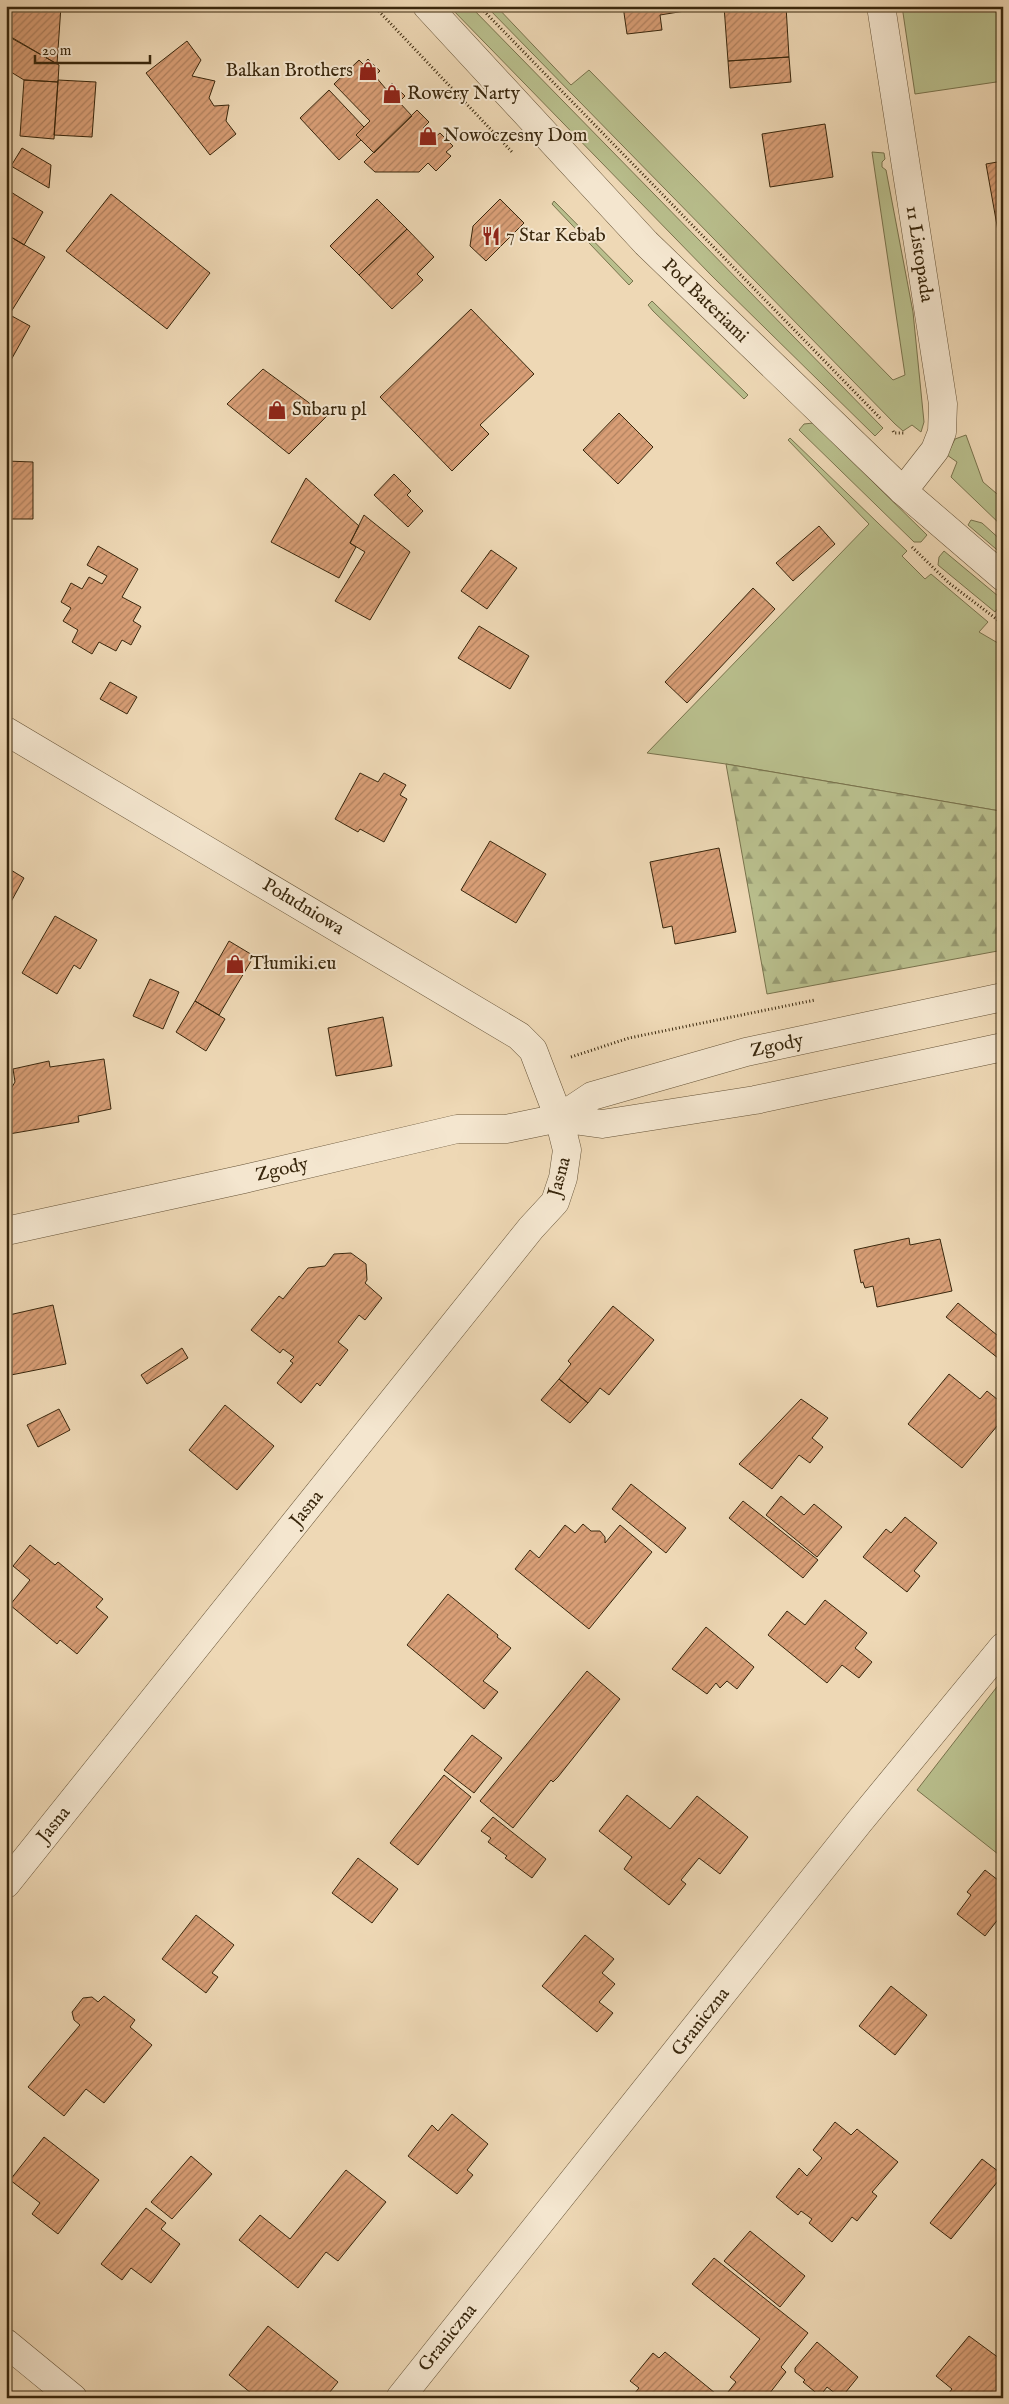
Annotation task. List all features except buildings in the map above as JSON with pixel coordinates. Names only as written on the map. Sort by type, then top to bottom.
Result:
[{"type":"street","name":"Pod Bateriami","points":[[427,6],[646,243],[903,491],[1003,577]]},
{"type":"street","name":"11 Listopada","points":[[881,6],[942,404],[942,432],[933,453],[903,491]]},
{"type":"street","name":"Południowa","points":[[6,731],[519,1036],[533,1050],[559,1118]]},
{"type":"street","name":"Zgody","points":[[559,1118],[592,1096],[746,1052],[1003,997]]},
{"type":"street","name":"Zgody","points":[[6,1231],[244,1179],[457,1129],[506,1129],[559,1118],[602,1124],[755,1100],[1003,1047]]},
{"type":"street","name":"Jasna","points":[[6,1884],[531,1228],[555,1202],[563,1178],[568,1150],[559,1118]]},
{"type":"street","name":"Graniczna","points":[[400,2398],[859,1822],[1003,1647]]},
{"type":"street","points":[[6,2343],[73,2398]]},
{"type":"path","points":[[479,6],[881,419]]},
{"type":"path","points":[[888,426],[894,433],[909,432],[933,453]]},
{"type":"green space","points":[[449,6],[470,6],[883,428],[875,436],[712,276]]},
{"type":"green space","points":[[486,6],[496,6],[571,85],[589,70],[893,380],[905,375],[872,152],[884,153],[885,159],[882,162],[882,167],[886,170],[913,312],[924,422],[921,432],[912,425],[903,431],[895,424]]},
{"type":"green space","points":[[902,6],[1003,6],[1003,81],[915,94]]},
{"type":"green space","points":[[554,201],[633,281],[629,285],[552,204]]},
{"type":"green space","points":[[652,301],[748,395],[744,399],[653,311],[648,305]]},
{"type":"green space","points":[[813,423],[927,535],[921,542],[914,542],[799,430],[804,424]]},
{"type":"green space","points":[[966,435],[983,482],[1003,499],[1003,527],[951,477],[957,462],[947,455],[955,439]]},
{"type":"green space","points":[[790,438],[907,551],[902,556],[925,579],[931,574],[988,622],[979,632],[1003,646],[1003,806],[1000,811],[726,764],[647,753],[869,524],[788,440]]},
{"type":"green space","points":[[971,520],[982,523],[1003,542],[1003,555],[968,525]]},
{"type":"green space","points":[[944,551],[998,596],[998,608],[995,612],[938,565],[939,557]]},
{"type":"green space","points":[[726,764],[1000,811],[1003,826],[1003,950],[767,994]]},
{"type":"green space","points":[[1003,1679],[1003,1858],[917,1790]]},
{"type":"place","name":"Balkan Brothers","points":[[368,71]]},
{"type":"place","name":"Rowery Narty","points":[[392,94]]},
{"type":"place","name":"Nowoczesny Dom","points":[[428,136]]},
{"type":"place","name":"7 Star Kebab","points":[[491,236]]},
{"type":"place","name":"Subaru pl","points":[[277,410]]},
{"type":"place","name":"Tłumiki.eu","points":[[235,964]]}]
